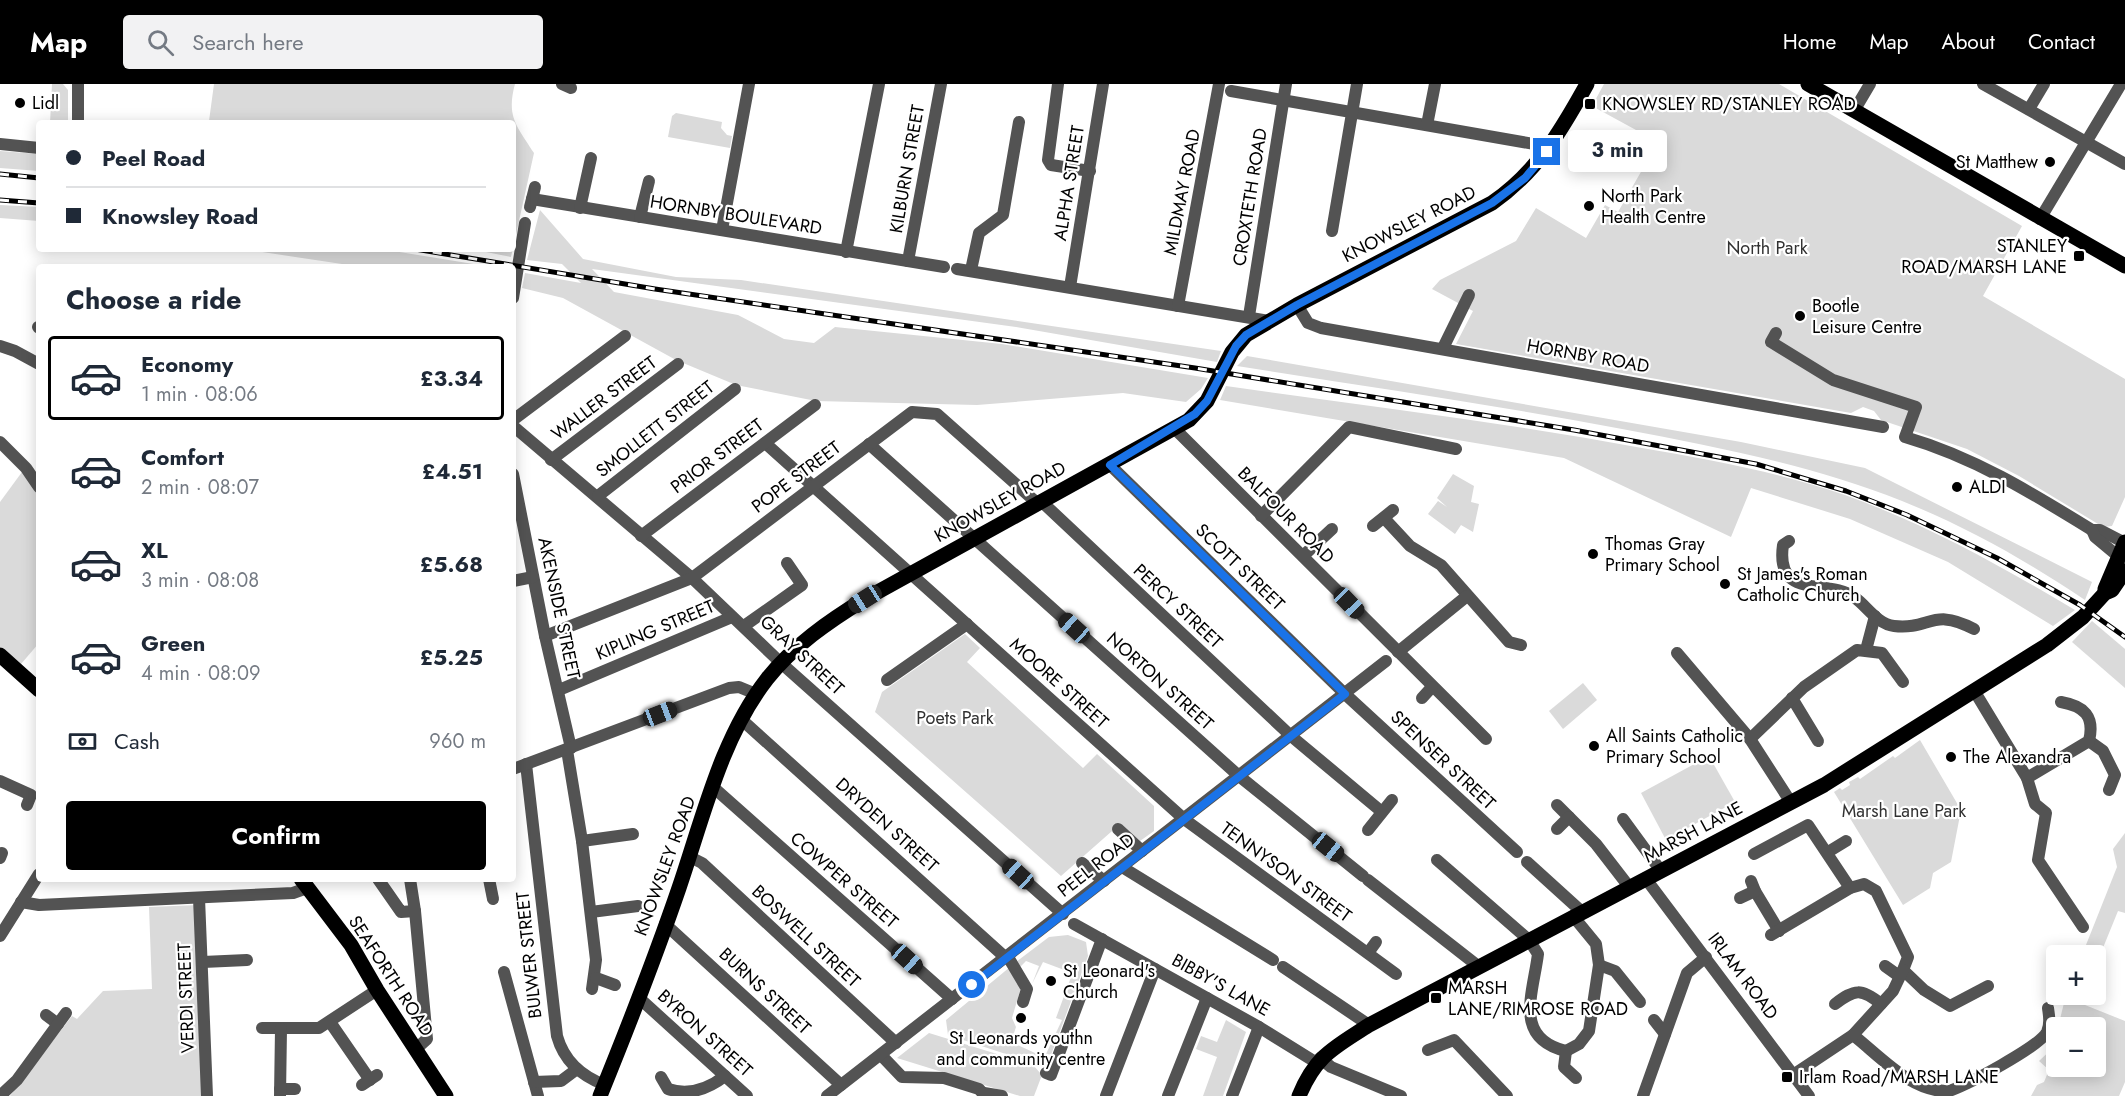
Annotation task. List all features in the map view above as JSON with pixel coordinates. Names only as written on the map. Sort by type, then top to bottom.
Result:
[{"type":"main road","name":"KNOWSLEY ROAD","points":[[602,1090],[690,857],[713,787],[756,694],[781,663],[832,619],[910,573],[1175,429],[1203,407],[1236,346],[1246,335],[1297,305],[1492,203],[1525,178],[1551,147],[1587,84]]},
{"type":"main road","points":[[1808,84],[2125,266]]},
{"type":"main road","name":"MARSH LANE","points":[[1299,1096],[1308,1074],[1319,1060],[1369,1025],[1824,785],[1975,692],[2059,636],[2083,617],[2104,593],[2124,549]]},
{"type":"main road","name":"MARSH LANE","points":[[2104,593],[2112,590],[2125,571]]},
{"type":"main road","points":[[0,655],[36,687]]},
{"type":"main road","name":"SEAFORTH ROAD","points":[[304,883],[351,945],[377,990],[446,1096]]},
{"type":"street","points":[[78,84],[78,120]]},
{"type":"street","points":[[722,230],[749,84]]},
{"type":"street","points":[[846,252],[879,84]]},
{"type":"street","name":"KILBURN STREET","points":[[908,261],[941,84]]},
{"type":"street","points":[[1058,84],[1048,160],[1051,165],[1090,171]]},
{"type":"street","name":"ALPHA STREET","points":[[1070,287],[1103,84]]},
{"type":"street","name":"MILDMAY ROAD","points":[[1178,306],[1219,84]]},
{"type":"street","name":"CROXTETH ROAD","points":[[1249,316],[1286,84]]},
{"type":"street","points":[[1332,231],[1357,84]]},
{"type":"street","points":[[1427,125],[1435,84]]},
{"type":"street","points":[[1854,111],[1870,84]]},
{"type":"street","points":[[1983,84],[2125,164]]},
{"type":"street","points":[[2029,110],[2044,84]]},
{"type":"street","points":[[2040,219],[2121,84]]},
{"type":"street","points":[[1231,91],[1551,147]]},
{"type":"street","points":[[970,270],[979,232],[999,221],[1003,215],[1019,122]]},
{"type":"street","points":[[1002,133],[1016,135]]},
{"type":"street","points":[[0,144],[36,148]]},
{"type":"street","points":[[580,208],[591,158]]},
{"type":"street","points":[[640,218],[649,181]]},
{"type":"street","name":"HORNBY BOULEVARD","points":[[532,198],[580,208],[944,267]]},
{"type":"street","points":[[516,280],[525,224]]},
{"type":"street","points":[[957,269],[1269,321]]},
{"type":"street","points":[[1443,348],[1469,295]]},
{"type":"street","name":"HORNBY ROAD","points":[[1297,305],[1308,323],[1321,328],[1883,427]]},
{"type":"street","points":[[1776,333],[1771,342],[1833,380],[1916,407],[1905,437],[1929,444],[2003,476],[2092,530],[2100,530],[2124,549]]},
{"type":"street","points":[[516,418],[625,336]]},
{"type":"street","points":[[0,346],[36,360]]},
{"type":"street","name":"WALLER STREET","points":[[551,460],[678,364]]},
{"type":"street","name":"SMOLLETT STREET","points":[[598,496],[735,389]]},
{"type":"street","name":"PRIOR STREET","points":[[641,536],[815,405]]},
{"type":"street","name":"POPE STREET","points":[[545,636],[692,578],[912,412],[925,412]]},
{"type":"street","name":"PERCY STREET","points":[[925,412],[937,414],[1039,502],[1291,736],[1382,812]]},
{"type":"street","points":[[1261,516],[1349,428],[1456,449]]},
{"type":"street","name":"GRAY STREET","points":[[516,429],[692,578],[781,663],[1063,914]]},
{"type":"street","name":"BALFOUR ROAD","points":[[1175,429],[1486,739]]},
{"type":"street","points":[[0,442],[36,481]]},
{"type":"street","name":"MOORE STREET","points":[[765,443],[1184,819]]},
{"type":"street","name":"NORTON STREET","points":[[869,444],[1239,776],[1479,966]]},
{"type":"street","name":"SCOTT STREET","points":[[1110,465],[1345,694]]},
{"type":"street","name":"AKENSIDE STREET","points":[[516,489],[545,636],[559,690],[569,749],[597,960],[594,984],[615,985]]},
{"type":"street","points":[[1373,526],[1388,514],[1410,546],[1441,565],[1509,642],[1521,645]]},
{"type":"street","points":[[1303,556],[1332,528]]},
{"type":"street","points":[[1789,541],[1784,545],[1782,556],[1785,569],[1795,581],[1806,586],[1852,595],[1875,616],[1893,626],[1942,618],[1956,619],[1974,629]]},
{"type":"street","points":[[744,626],[802,585],[787,563]]},
{"type":"street","points":[[516,580],[533,577]]},
{"type":"street","points":[[1398,652],[1467,596]]},
{"type":"street","name":"KIPLING STREET","points":[[559,690],[732,616]]},
{"type":"street","points":[[1866,650],[1875,616]]},
{"type":"street","points":[[887,680],[967,624]]},
{"type":"street","points":[[1750,739],[1792,698],[1857,650],[1882,653],[1903,682]]},
{"type":"street","points":[[1677,653],[1750,739],[1790,801]]},
{"type":"street","name":"PEEL ROAD","points":[[826,1096],[1386,662]]},
{"type":"street","points":[[516,768],[729,688],[739,687],[756,694]]},
{"type":"street","points":[[1422,698],[1432,687]]},
{"type":"street","points":[[1975,692],[2027,778],[2035,804],[2046,813],[2038,860],[2082,927]]},
{"type":"street","name":"SPENSER STREET","points":[[1345,694],[1516,852]]},
{"type":"street","points":[[1792,698],[1818,741]]},
{"type":"street","points":[[2027,778],[2089,741],[2092,731],[2087,715],[2078,705],[2061,702]]},
{"type":"street","name":"DRYDEN STREET","points":[[742,720],[1007,957],[1027,989],[1023,1002]]},
{"type":"street","points":[[2089,741],[2103,751],[2115,775],[2109,790]]},
{"type":"street","name":"BULWER STREET","points":[[526,764],[556,1029],[562,1049],[577,1069],[602,1090]]},
{"type":"street","points":[[0,781],[31,795],[27,805]]},
{"type":"street","name":"COWPER STREET","points":[[713,787],[952,999]]},
{"type":"street","points":[[1368,830],[1392,800]]},
{"type":"street","points":[[1557,806],[1596,844],[1630,888]]},
{"type":"street","points":[[1557,829],[1569,818]]},
{"type":"street","name":"TENNYSON STREET","points":[[1184,819],[1396,974]]},
{"type":"street","points":[[1623,819],[1661,871]]},
{"type":"street","points":[[1754,854],[1808,825],[1850,888]]},
{"type":"street","points":[[1118,829],[1143,851]]},
{"type":"street","points":[[582,841],[619,830],[633,834]]},
{"type":"street","points":[[1828,852],[1846,841]]},
{"type":"street","name":"BOSWELL STREET","points":[[690,857],[702,863],[896,1043]]},
{"type":"street","points":[[1437,860],[1529,940],[1538,954],[1529,1020],[1535,1034],[1549,1047],[1566,1051],[1579,1044],[1589,1031],[1599,965],[1596,944],[1577,914],[1527,862]]},
{"type":"street","points":[[1082,863],[1104,881]]},
{"type":"street","points":[[1122,867],[1278,963],[1369,1025]]},
{"type":"street","points":[[0,936],[36,879]]},
{"type":"street","name":"IRLAM ROAD","points":[[1646,879],[1809,1096]]},
{"type":"street","points":[[380,882],[400,912],[416,911]]},
{"type":"street","points":[[411,882],[416,911],[427,1039],[416,1049]]},
{"type":"street","points":[[21,902],[39,905],[293,893],[304,883]]},
{"type":"street","points":[[1740,898],[1753,886],[1775,933],[1850,888],[1864,884],[1876,891],[1908,957],[1893,991],[1853,1035],[1793,1075]]},
{"type":"street","name":"VERDI STREET","points":[[199,898],[207,1096]]},
{"type":"street","points":[[591,912],[631,903]]},
{"type":"street","name":"BURNS STREET","points":[[665,924],[841,1085]]},
{"type":"street","name":"BIBBY'S LANE","points":[[1074,924],[1331,1067],[1401,1096]]},
{"type":"street","points":[[1046,1073],[1051,1075],[1102,939]]},
{"type":"street","points":[[1368,953],[1376,942]]},
{"type":"street","points":[[1643,1096],[1687,973],[1706,957]]},
{"type":"street","points":[[202,962],[247,960]]},
{"type":"street","points":[[1599,965],[1615,971],[1640,1002]]},
{"type":"street","points":[[1885,966],[1901,973],[1950,1006],[1988,986]]},
{"type":"street","points":[[1106,1096],[1155,969]]},
{"type":"street","points":[[501,979],[538,1096]]},
{"type":"street","points":[[1835,1004],[1862,985],[1867,993],[1881,1004]]},
{"type":"street","points":[[262,1028],[316,1029],[377,990]]},
{"type":"street","name":"BYRON STREET","points":[[638,997],[747,1096]]},
{"type":"street","points":[[1168,1096],[1207,998]]},
{"type":"street","points":[[1853,1035],[1913,1082],[1935,1091],[1949,1091],[2031,1047],[2047,1033],[2050,1020],[2048,1008]]},
{"type":"street","points":[[0,1095],[17,1080],[62,1018],[46,1015]]},
{"type":"street","points":[[1654,1020],[1665,1034]]},
{"type":"street","points":[[330,1022],[370,1080]]},
{"type":"street","points":[[1232,1096],[1259,1026]]},
{"type":"street","points":[[281,1029],[280,1093],[295,1089]]},
{"type":"street","points":[[1428,1050],[1454,1040],[1507,1096]]},
{"type":"street","points":[[1566,1051],[1564,1067],[1576,1078]]},
{"type":"street","points":[[881,1055],[902,1077],[944,1078],[979,1089],[985,1095],[1002,1096]]},
{"type":"street","points":[[534,1082],[561,1081],[577,1069]]},
{"type":"street","points":[[661,1077],[665,1093],[681,1094],[698,1092],[725,1076]]},
{"type":"green space","points":[[52,84],[63,84],[68,90],[68,120],[50,120]]},
{"type":"green space","points":[[214,84],[515,84],[512,105],[515,120],[209,120]]},
{"type":"green space","name":"North Park","points":[[1604,84],[1779,84],[2022,226],[1983,296],[2125,379],[2125,497],[2112,526],[2103,527],[2019,476],[1967,449],[1881,420],[1874,411],[1863,407],[1851,413],[1456,344],[1473,311],[1432,289],[1440,280],[1516,241],[1536,208],[1586,238],[1605,205],[1618,212],[1658,142],[1592,106]]},
{"type":"green space","points":[[676,113],[722,122],[721,128],[727,135],[732,136],[730,148],[668,137],[672,116]]},
{"type":"green space","points":[[516,123],[534,153],[516,234]]},
{"type":"green space","points":[[0,151],[36,154],[36,171],[0,168]]},
{"type":"green space","points":[[0,205],[36,207],[36,221],[0,218]]},
{"type":"green space","points":[[540,210],[583,259],[676,277],[741,280],[1221,351],[1217,362],[1016,327],[592,269],[614,292],[738,315],[784,339],[814,343],[835,327],[1002,344],[1208,378],[1201,389],[1186,402],[1123,393],[977,405],[816,401],[736,385],[676,360],[563,298],[522,288],[525,273],[581,283],[562,264],[527,260]]},
{"type":"green space","points":[[262,252],[400,252],[474,264],[342,264]]},
{"type":"green space","points":[[486,252],[512,252],[511,257]]},
{"type":"green space","points":[[1247,356],[1741,442],[1865,468],[2092,582],[2085,600],[2019,558],[1950,522],[1868,488],[1798,467],[1693,443],[1574,420],[1237,366]]},
{"type":"green space","points":[[1226,386],[1486,422],[1719,462],[1770,473],[1845,495],[1905,519],[1991,562],[2075,610],[2053,626],[1948,562],[1850,519],[1751,488],[1731,537],[1564,458],[1220,400]]},
{"type":"green space","points":[[22,472],[36,491],[36,646],[21,664],[0,647],[0,502]]},
{"type":"green space","points":[[1453,474],[1474,486],[1471,502],[1479,504],[1473,532],[1461,525],[1455,534],[1428,514],[1438,501],[1447,507],[1437,498]]},
{"type":"green space","points":[[2092,621],[2125,649],[2125,688],[2072,642]]},
{"type":"green space","name":"Poets Park","points":[[965,634],[980,648],[967,662],[1083,768],[1097,754],[1154,806],[1154,831],[1140,841],[1120,824],[1061,876],[875,712],[882,692]]},
{"type":"green space","points":[[1583,683],[1597,700],[1563,729],[1549,711]]},
{"type":"green space","name":"Marsh Lane Park","points":[[1920,740],[1961,810],[1951,862],[1933,873],[1930,888],[1903,905],[1834,792],[1840,788],[1842,790],[1850,785],[1849,782],[1858,777],[1860,779],[1893,756],[1895,758]]},
{"type":"green space","points":[[1709,756],[1735,802],[1666,840],[1641,793]]},
{"type":"green space","points":[[2125,833],[2125,913],[2118,911],[2104,945],[2086,945],[2117,867],[2113,849]]},
{"type":"green space","points":[[199,905],[205,1096],[10,1096],[72,1016],[77,1019],[103,991],[152,989],[149,907]]},
{"type":"green space","points":[[1068,935],[1086,942],[1088,956],[1051,1055],[1046,1054],[1062,1020],[1056,1018],[1071,977],[1067,975],[1067,971],[1043,962],[1032,984],[1039,966],[1026,961],[1020,967],[1016,962],[1049,937]]},
{"type":"green space","points":[[1010,967],[1022,984],[1012,1018],[1016,1027],[1011,1042],[1048,1059],[1045,1067],[948,1035],[946,1020]]},
{"type":"green space","points":[[2064,1005],[2085,1005],[2125,1021],[2125,1082],[2119,1096],[2031,1096],[2037,1085],[2044,1082],[2046,1077],[2106,1077],[2106,1017],[2060,1017]]},
{"type":"green space","points":[[1226,1020],[1246,1032],[1223,1096],[1203,1096],[1217,1057],[1196,1049],[1201,1036],[1217,1042]]},
{"type":"green space","points":[[929,1033],[1033,1065],[1042,1075],[1034,1096],[1020,1096],[897,1058]]},
{"type":"green space","points":[[2046,1054],[2046,1067],[2039,1061]]},
{"type":"railway","points":[[0,174],[36,178]]},
{"type":"railway","points":[[0,200],[36,203]]},
{"type":"railway","points":[[433,252],[505,264]]},
{"type":"railway","points":[[516,266],[655,289],[1195,368],[1574,430],[1756,464],[1846,491],[1907,515],[1997,558],[2080,605],[2125,637]]},
{"type":"place","name":"Lidl","points":[[20,103]]},
{"type":"place","name":"KNOWSLEY RD/STANLEY ROAD","points":[[1590,104]]},
{"type":"place","name":"St Matthew","points":[[2050,162]]},
{"type":"place","name":"North Park Health Centre","points":[[1589,206]]},
{"type":"place","name":"STANLEY ROAD/MARSH LANE","points":[[2079,256]]},
{"type":"place","name":"Bootle Leisure Centre","points":[[1800,316]]},
{"type":"place","name":"ALDI","points":[[1957,487]]},
{"type":"place","name":"Thomas Gray Primary School","points":[[1593,554]]},
{"type":"place","name":"St James's Roman Catholic Church","points":[[1725,584]]},
{"type":"place","name":"All Saints Catholic Primary School","points":[[1594,746]]},
{"type":"place","name":"The Alexandra","points":[[1951,757]]},
{"type":"place","name":"St Leonard's Church","points":[[1051,981]]},
{"type":"place","name":"MARSH LANE/RIMROSE ROAD","points":[[1436,998]]},
{"type":"place","name":"St Leonards youthn and community centre","points":[[1021,1018]]},
{"type":"place","name":"Irlam Road/MARSH LANE","points":[[1787,1077]]},
{"type":"route","points":[[972,985],[1345,694],[1110,465],[1175,429],[1203,407],[1232,352],[1246,335],[1297,305],[1492,203],[1525,178],[1547,152]]}]
